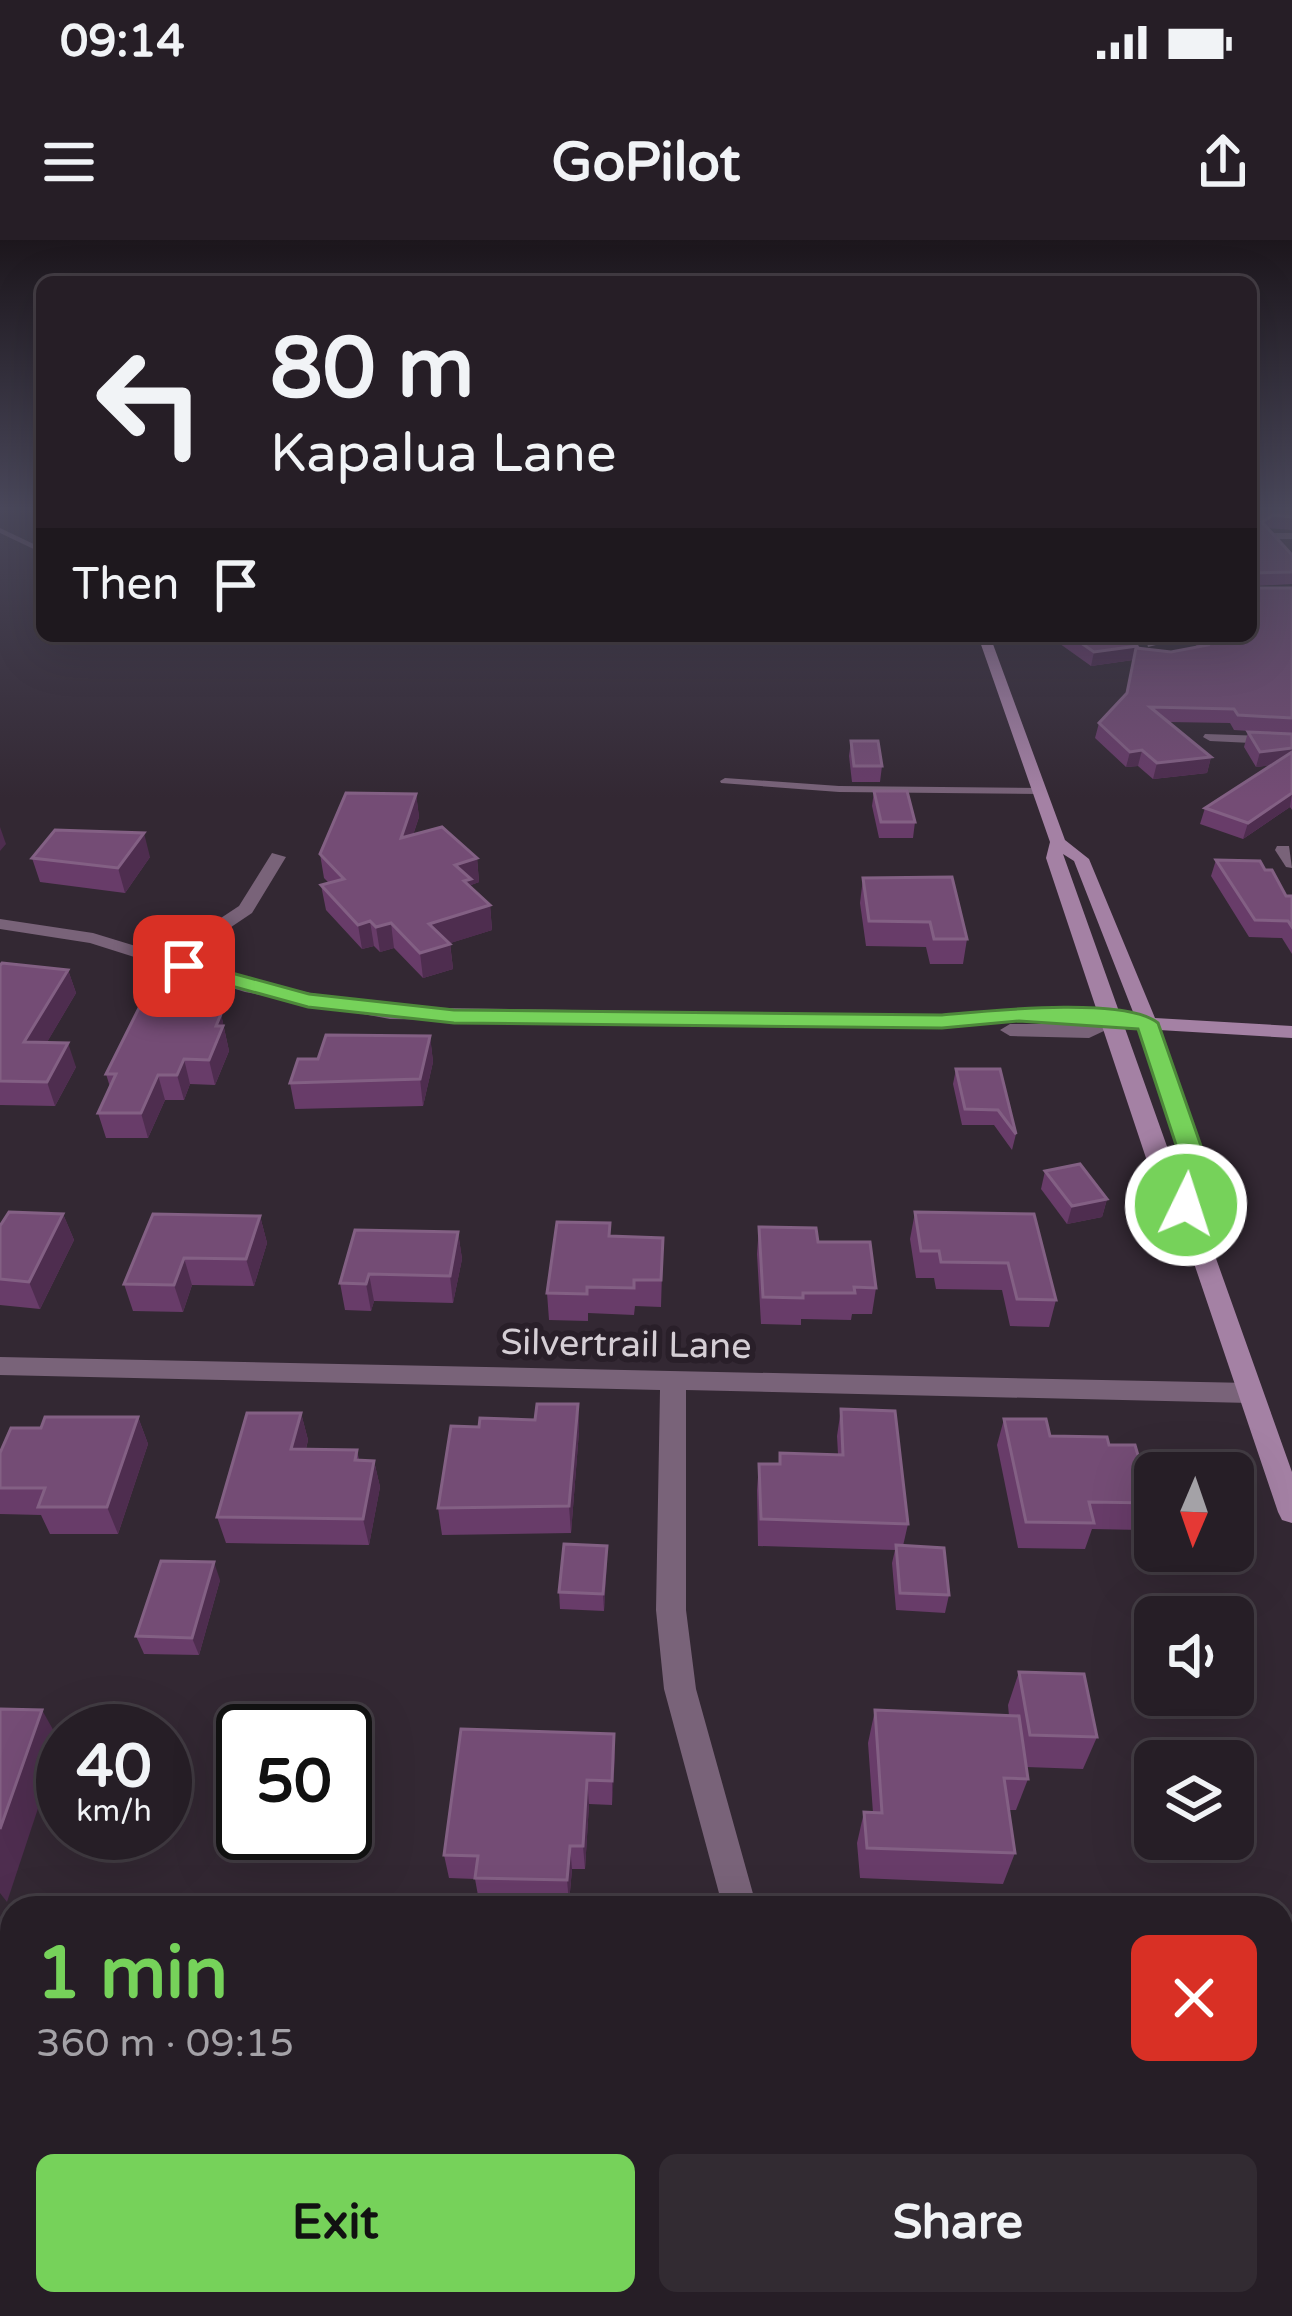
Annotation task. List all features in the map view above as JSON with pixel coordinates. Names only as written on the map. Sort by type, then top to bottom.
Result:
[{"type":"main road","points":[[986,642],[1058,842],[1054,858],[1164,1179],[1186,1205],[1292,1511]]},
{"type":"main road","points":[[1058,842],[1081,859],[1147,1023],[1195,1163],[1186,1205]]},
{"type":"main road","points":[[1113,1022],[1292,1032]]},
{"type":"street","points":[[1210,737],[1292,741]]},
{"type":"street","points":[[1292,850],[1283,850],[1292,863]]},
{"type":"street","points":[[168,961],[246,909],[278,857]]},
{"type":"street","points":[[0,924],[92,938],[292,997],[390,1012],[942,1022],[982,1030],[1089,1032],[1113,1022]]},
{"type":"street","name":"Silvertrail Lane","points":[[0,1366],[1250,1393]]},
{"type":"street","points":[[673,1379],[671,1610],[680,1688],[737,1896]]},
{"type":"lane","points":[[725,781],[839,789],[1040,791]]},
{"type":"building","points":[[1257,605],[1292,605],[1292,718],[1238,715],[1234,709],[1150,707],[1211,757],[1157,763],[1142,750],[1130,752],[1099,723],[1127,693],[1136,648],[1171,652],[1257,642]]},
{"type":"building","points":[[1080,642],[1135,642],[1137,646],[1094,652]]},
{"type":"building","points":[[1248,732],[1292,734],[1292,748],[1260,752]]},
{"type":"building","points":[[851,741],[878,741],[882,766],[854,766]]},
{"type":"building","points":[[1292,752],[1292,793],[1248,823],[1205,808]]},
{"type":"building","points":[[874,791],[907,791],[915,822],[881,822]]},
{"type":"building","points":[[346,793],[416,794],[401,838],[442,827],[477,858],[455,865],[471,879],[464,881],[490,905],[429,924],[450,944],[420,953],[391,923],[358,925],[321,885],[344,879],[320,854]]},
{"type":"building","points":[[55,830],[144,833],[118,868],[32,858]]},
{"type":"building","points":[[1216,860],[1260,861],[1265,870],[1272,870],[1286,896],[1292,896],[1292,927],[1288,921],[1255,920]]},
{"type":"building","points":[[952,877],[967,939],[934,939],[930,922],[869,921],[863,878]]},
{"type":"building","points":[[2,963],[68,970],[24,1042],[68,1043],[47,1082],[0,1081]]},
{"type":"building","points":[[139,1008],[221,1014],[216,1026],[223,1026],[209,1060],[184,1059],[177,1075],[158,1075],[141,1113],[98,1113],[116,1074],[106,1074]]},
{"type":"building","points":[[326,1035],[430,1036],[420,1079],[290,1083],[298,1059],[318,1059]]},
{"type":"building","points":[[956,1069],[1000,1069],[1016,1134],[998,1110],[965,1109]]},
{"type":"building","points":[[1080,1164],[1107,1199],[1072,1206],[1045,1171]]},
{"type":"building","points":[[9,1212],[63,1214],[29,1282],[0,1279],[0,1226]]},
{"type":"building","points":[[915,1212],[1034,1214],[1056,1300],[1017,1299],[1008,1263],[941,1262],[939,1251],[921,1251]]},
{"type":"building","points":[[153,1214],[260,1216],[246,1259],[184,1258],[174,1285],[124,1284]]},
{"type":"building","points":[[557,1222],[610,1223],[609,1236],[663,1238],[661,1280],[634,1280],[634,1288],[587,1287],[587,1294],[547,1293]]},
{"type":"building","points":[[759,1227],[816,1228],[818,1242],[870,1242],[876,1288],[803,1293],[803,1298],[763,1297]]},
{"type":"building","points":[[355,1230],[458,1232],[450,1276],[369,1274],[366,1284],[340,1283]]},
{"type":"building","points":[[537,1404],[578,1404],[569,1506],[438,1508],[451,1426],[479,1427],[480,1418],[535,1420]]},
{"type":"building","points":[[841,1409],[895,1411],[908,1524],[761,1519],[759,1464],[780,1464],[780,1453],[843,1455]]},
{"type":"building","points":[[247,1413],[301,1413],[291,1449],[357,1450],[355,1460],[374,1461],[363,1519],[217,1517]]},
{"type":"building","points":[[45,1417],[138,1417],[107,1507],[38,1507],[45,1488],[0,1488],[0,1453],[11,1428],[41,1428]]},
{"type":"building","points":[[1004,1419],[1046,1419],[1050,1436],[1107,1437],[1109,1445],[1135,1445],[1134,1503],[1089,1502],[1094,1523],[1026,1522]]},
{"type":"building","points":[[564,1544],[607,1546],[603,1594],[559,1592]]},
{"type":"building","points":[[896,1545],[944,1548],[949,1595],[900,1593]]},
{"type":"building","points":[[161,1561],[214,1562],[192,1638],[136,1636]]},
{"type":"building","points":[[1019,1672],[1084,1674],[1097,1737],[1030,1735]]},
{"type":"building","points":[[0,1709],[36,1710],[36,1727],[0,1829]]},
{"type":"building","points":[[875,1710],[1019,1716],[1028,1779],[1004,1778],[1015,1853],[867,1848],[864,1812],[882,1813]]},
{"type":"building","points":[[461,1729],[614,1734],[612,1781],[587,1780],[583,1846],[570,1846],[567,1880],[475,1878],[478,1856],[444,1855]]},
{"type":"route","points":[[184,966],[308,1001],[454,1017],[942,1022],[1019,1014],[1147,1023],[1195,1163],[1186,1205]]}]
